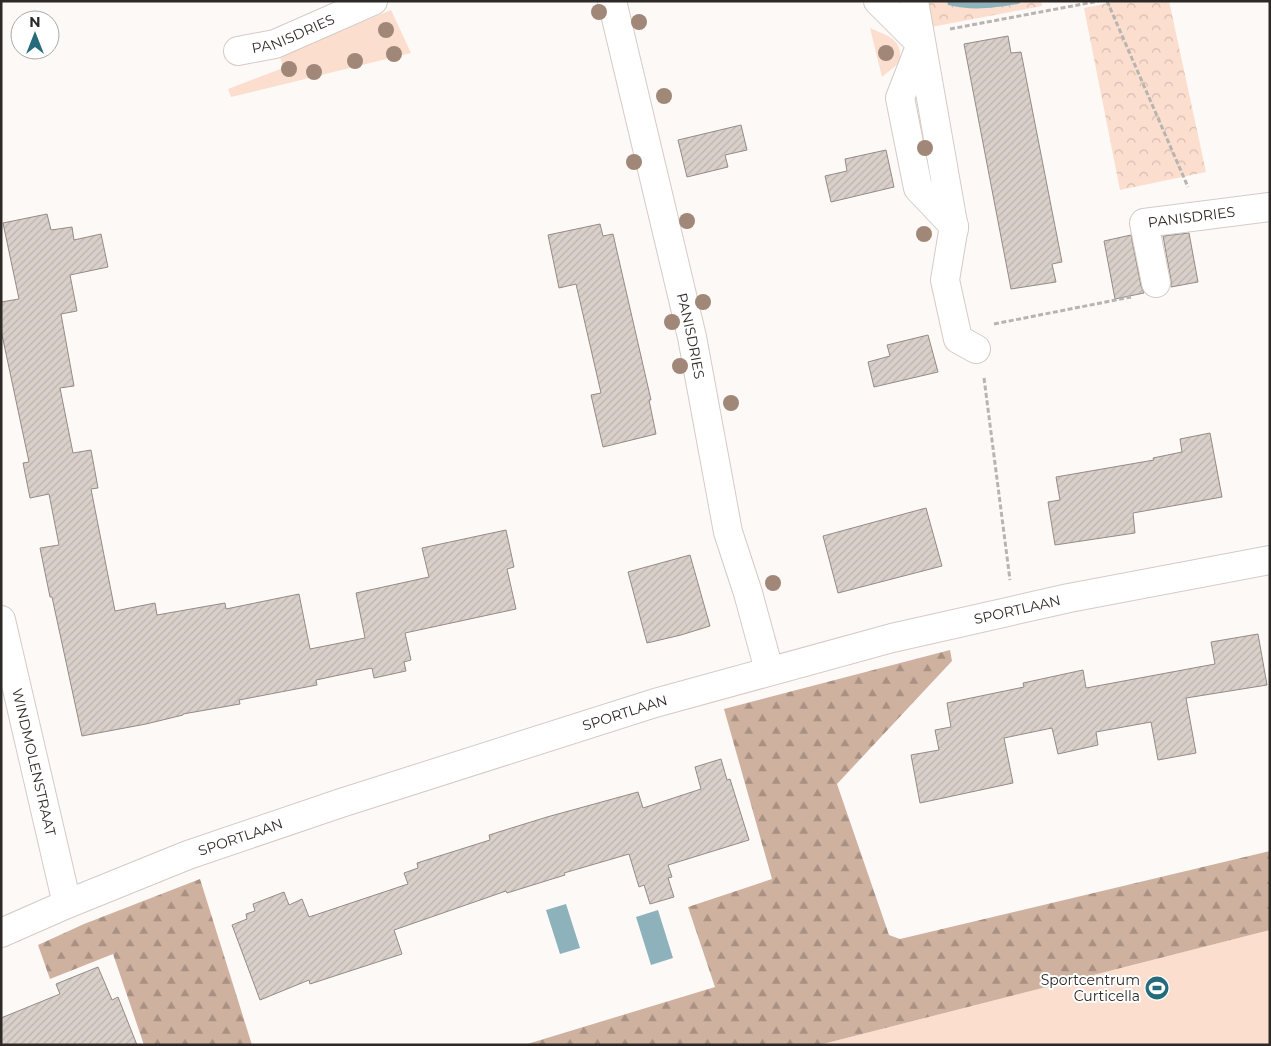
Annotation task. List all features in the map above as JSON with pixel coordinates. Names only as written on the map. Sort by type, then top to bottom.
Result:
[{"type":"street","name":"PANISDRIES","points":[[238,51],[275,44],[373,1]]},
{"type":"street","name":"PANISDRIES","points":[[612,1],[692,337],[728,532],[748,593],[769,670]]},
{"type":"street","points":[[878,1],[921,39]]},
{"type":"street","points":[[914,1],[974,338]]},
{"type":"street","name":"PANISDRIES","points":[[1156,283],[1144,223],[1270,207]]},
{"type":"street","name":"SPORTLAAN","points":[[1,933],[67,904],[188,856],[341,803],[636,709],[769,670],[892,638],[1069,598],[1270,560]]},
{"type":"street","name":"WINDMOLENSTRAAT","points":[[1,620],[67,904]]},
{"type":"path","points":[[921,39],[1099,1]]},
{"type":"path","points":[[1107,1],[1200,216]]},
{"type":"path","points":[[1013,610],[985,379],[974,338],[1158,292],[1156,283]]},
{"type":"green space","points":[[921,1],[1041,1],[1042,6],[926,28]]},
{"type":"green space","points":[[1118,1],[1169,1],[1206,172],[1120,190],[1084,8]]},
{"type":"green space","points":[[391,10],[411,53],[231,97],[228,89],[283,68],[280,57]]},
{"type":"green space","points":[[870,28],[888,36],[899,48],[900,62],[882,77]]},
{"type":"green space","points":[[950,650],[952,661],[837,784],[889,935],[900,939],[1270,851],[1270,930],[819,1045],[524,1045],[715,987],[688,907],[772,879],[724,709]]},
{"type":"green space","points":[[200,879],[252,1045],[144,1045],[113,954],[50,979],[38,945],[84,924]]},
{"type":"green space","name":"Sportcentrum Curticella","points":[[1270,930],[1270,1045],[819,1045]]},
{"type":"water","points":[[947,1],[1023,1],[1018,4],[991,8],[974,8],[948,5]]},
{"type":"water","points":[[566,904],[580,948],[560,954],[546,910]]},
{"type":"water","points":[[658,910],[673,958],[651,965],[636,917]]},
{"type":"building","points":[[1008,36],[1011,53],[1021,52],[1062,262],[1052,264],[1056,282],[1011,289],[964,44]]},
{"type":"building","points":[[741,125],[747,150],[725,155],[728,167],[687,177],[678,140]]},
{"type":"building","points":[[886,150],[894,187],[831,202],[825,176],[847,171],[845,159]]},
{"type":"building","points":[[47,214],[51,230],[72,227],[74,240],[101,234],[108,267],[70,275],[77,311],[61,314],[74,386],[60,388],[73,453],[91,450],[98,488],[91,489],[115,611],[155,603],[157,615],[225,603],[226,609],[299,594],[310,649],[365,638],[356,593],[429,577],[422,548],[506,530],[514,567],[507,569],[516,609],[405,633],[411,660],[404,662],[406,671],[374,678],[372,668],[316,680],[317,685],[239,700],[240,704],[183,714],[146,724],[82,736],[40,548],[59,545],[49,494],[30,498],[23,463],[29,462],[1,330],[1,302],[19,299],[3,223]]},
{"type":"building","points":[[600,224],[603,236],[613,234],[651,400],[649,400],[656,434],[603,447],[591,395],[601,393],[576,284],[559,288],[548,235]]},
{"type":"building","points":[[1189,233],[1198,282],[1171,287],[1163,236]]},
{"type":"building","points":[[1131,235],[1144,293],[1115,299],[1104,241]]},
{"type":"building","points":[[928,335],[938,372],[874,387],[868,362],[890,356],[887,345]]},
{"type":"building","points":[[1210,433],[1222,497],[1133,513],[1135,533],[1055,545],[1048,502],[1060,500],[1056,477],[1154,460],[1153,458],[1182,452],[1180,439]]},
{"type":"building","points":[[926,508],[942,566],[838,593],[823,536]]},
{"type":"building","points":[[690,555],[710,626],[647,643],[628,572]]},
{"type":"building","points":[[1258,634],[1267,685],[1186,698],[1196,753],[1158,760],[1151,722],[1096,732],[1098,745],[1058,754],[1052,728],[1004,738],[1013,783],[920,803],[911,755],[939,750],[935,730],[951,727],[947,703],[1024,687],[1023,683],[1083,670],[1086,688],[1215,664],[1211,642]]},
{"type":"building","points":[[721,759],[727,780],[730,779],[749,840],[668,865],[672,877],[668,878],[674,897],[650,904],[644,885],[639,887],[629,854],[564,873],[565,875],[507,893],[506,891],[394,930],[402,954],[310,984],[309,980],[260,1000],[232,925],[247,919],[246,914],[255,911],[253,904],[284,892],[289,905],[302,899],[309,917],[408,884],[404,873],[418,868],[417,863],[490,840],[489,835],[638,792],[643,808],[701,789],[695,767]]},
{"type":"building","points":[[98,967],[112,1000],[118,997],[137,1045],[1,1045],[1,1018],[60,994],[56,984]]},
{"type":"place","name":"Sportcentrum Curticella","points":[[1157,988]]}]
